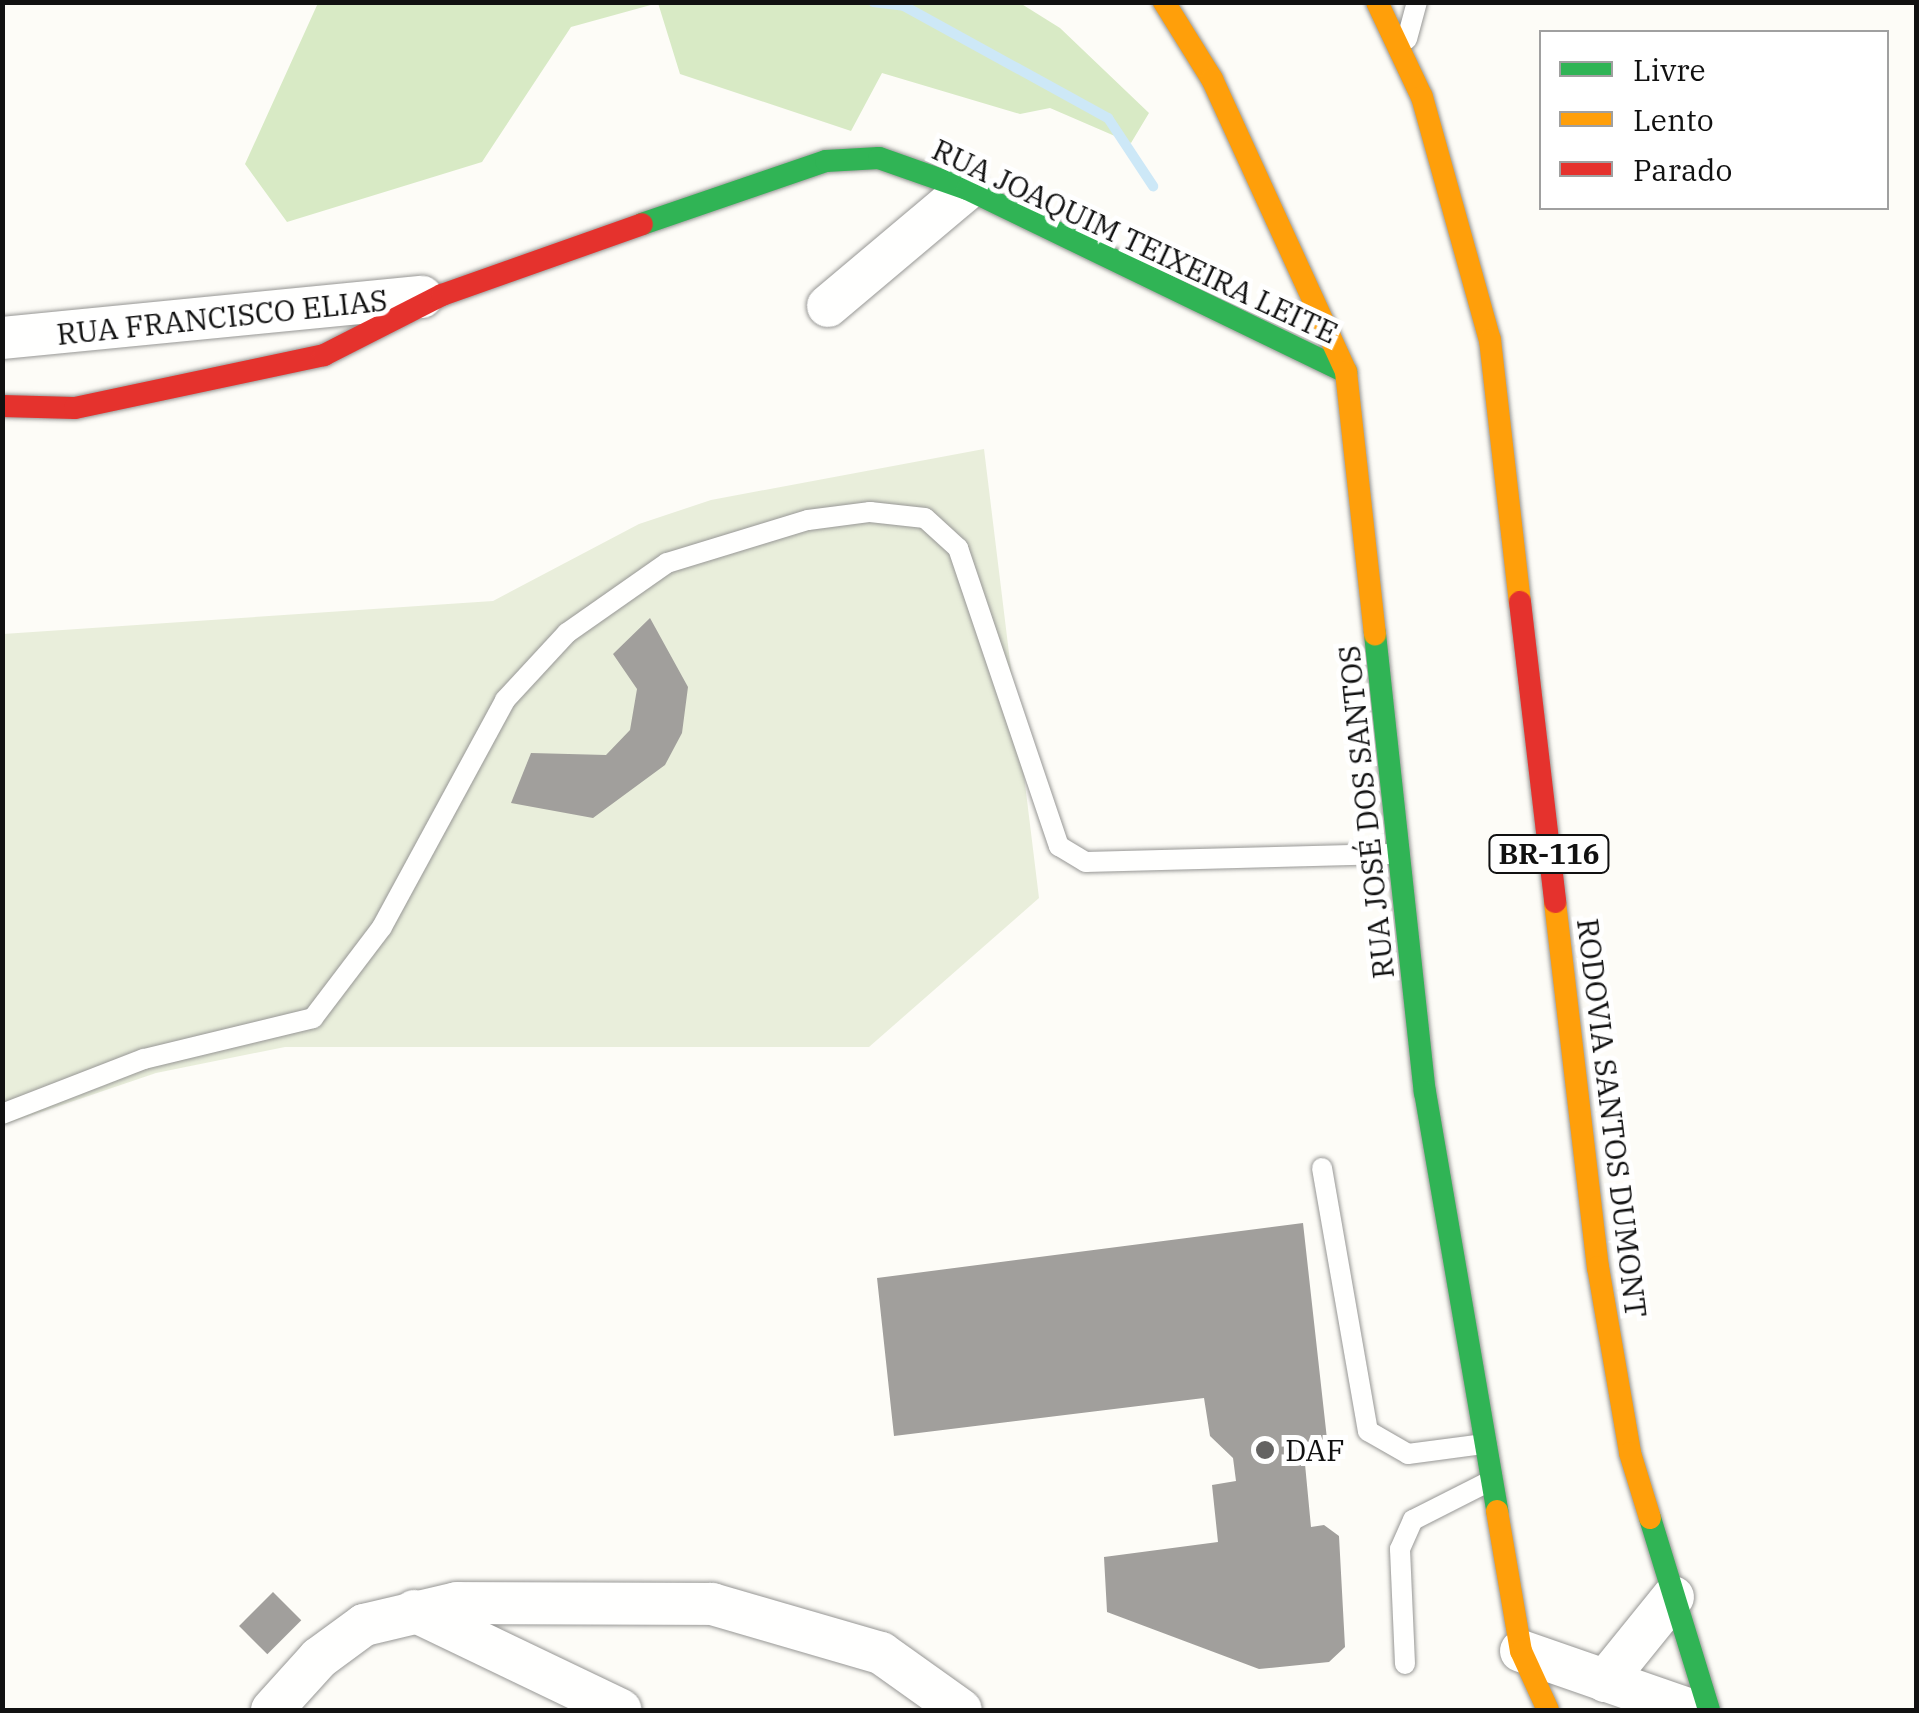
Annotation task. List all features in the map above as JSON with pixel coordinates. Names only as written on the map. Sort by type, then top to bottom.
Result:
[{"type":"main road","name":"RUA JOSÉ DOS SANTOS","points":[[1164,2],[1212,79],[1346,372],[1425,1092],[1521,1651],[1548,1710]]},
{"type":"main road","name":"RODOVIA SANTOS DUMONT","points":[[1377,2],[1422,97],[1490,340],[1598,1267],[1630,1453],[1709,1710]]},
{"type":"main road","name":"RUA JOAQUIM TEIXEIRA LEITE","points":[[2,406],[75,408],[204,386],[324,355],[442,296],[826,162],[879,158],[967,189],[1346,372]]},
{"type":"street","points":[[828,306],[967,189]]},
{"type":"street","name":"RUA FRANCISCO ELIAS","points":[[2,338],[442,296]]},
{"type":"street","points":[[1605,1681],[1673,1597]]},
{"type":"street","points":[[272,1710],[319,1658],[364,1625],[414,1610],[457,1603],[712,1604],[881,1653],[960,1710]]},
{"type":"street","points":[[414,1610],[620,1710]]},
{"type":"street","points":[[1521,1651],[1690,1710]]},
{"type":"lane","points":[[1402,56],[1417,2]]},
{"type":"lane","points":[[2,1114],[144,1059],[313,1018],[382,927],[505,700],[567,633],[667,563],[808,520],[870,512],[924,518],[958,548],[1059,846],[1086,862],[1400,854]]},
{"type":"lane","points":[[1322,1168],[1368,1431],[1408,1454],[1486,1444]]},
{"type":"lane","points":[[1405,1664],[1400,1549],[1413,1520],[1492,1480]]},
{"type":"green space","points":[[318,3],[658,3],[571,27],[482,162],[287,222],[245,164]]},
{"type":"green space","points":[[658,3],[1020,3],[1060,28],[1149,113],[1131,143],[1050,108],[1020,114],[882,73],[851,131],[680,74]]},
{"type":"green space","points":[[984,449],[1039,898],[869,1047],[285,1047],[156,1073],[3,1125],[3,634],[493,601],[639,524],[711,500]]},
{"type":"building","points":[[650,618],[688,687],[682,733],[665,765],[593,818],[511,803],[531,753],[606,755],[630,730],[637,689],[613,654]]},
{"type":"building","name":"DAF","points":[[1303,1223],[1327,1439],[1303,1443],[1311,1527],[1324,1525],[1339,1536],[1345,1647],[1329,1662],[1259,1669],[1107,1612],[1104,1557],[1218,1542],[1212,1485],[1236,1481],[1233,1458],[1210,1436],[1204,1398],[894,1436],[877,1278]]},
{"type":"building","points":[[273,1592],[301,1620],[267,1654],[239,1626]]},
{"type":"waterway","points":[[873,2],[904,6],[1108,118],[1153,186]]},
{"type":"traffic: fast","points":[[642,224],[826,161],[879,158],[967,189],[1346,372]]},
{"type":"traffic: fast","points":[[1375,634],[1425,1092],[1497,1511]]},
{"type":"traffic: fast","points":[[1650,1518],[1709,1710]]},
{"type":"traffic: slow","points":[[1164,2],[1212,79],[1346,372],[1375,634]]},
{"type":"traffic: slow","points":[[1377,2],[1422,97],[1490,340],[1520,602]]},
{"type":"traffic: slow","points":[[1555,902],[1598,1267],[1630,1453],[1650,1518]]},
{"type":"traffic: slow","points":[[1497,1511],[1521,1651],[1548,1710]]},
{"type":"traffic: jam","points":[[2,406],[75,408],[324,355],[442,295],[642,224]]},
{"type":"traffic: jam","points":[[1520,602],[1555,902]]},
{"type":"place","name":"DAF","points":[[1265,1450]]}]
